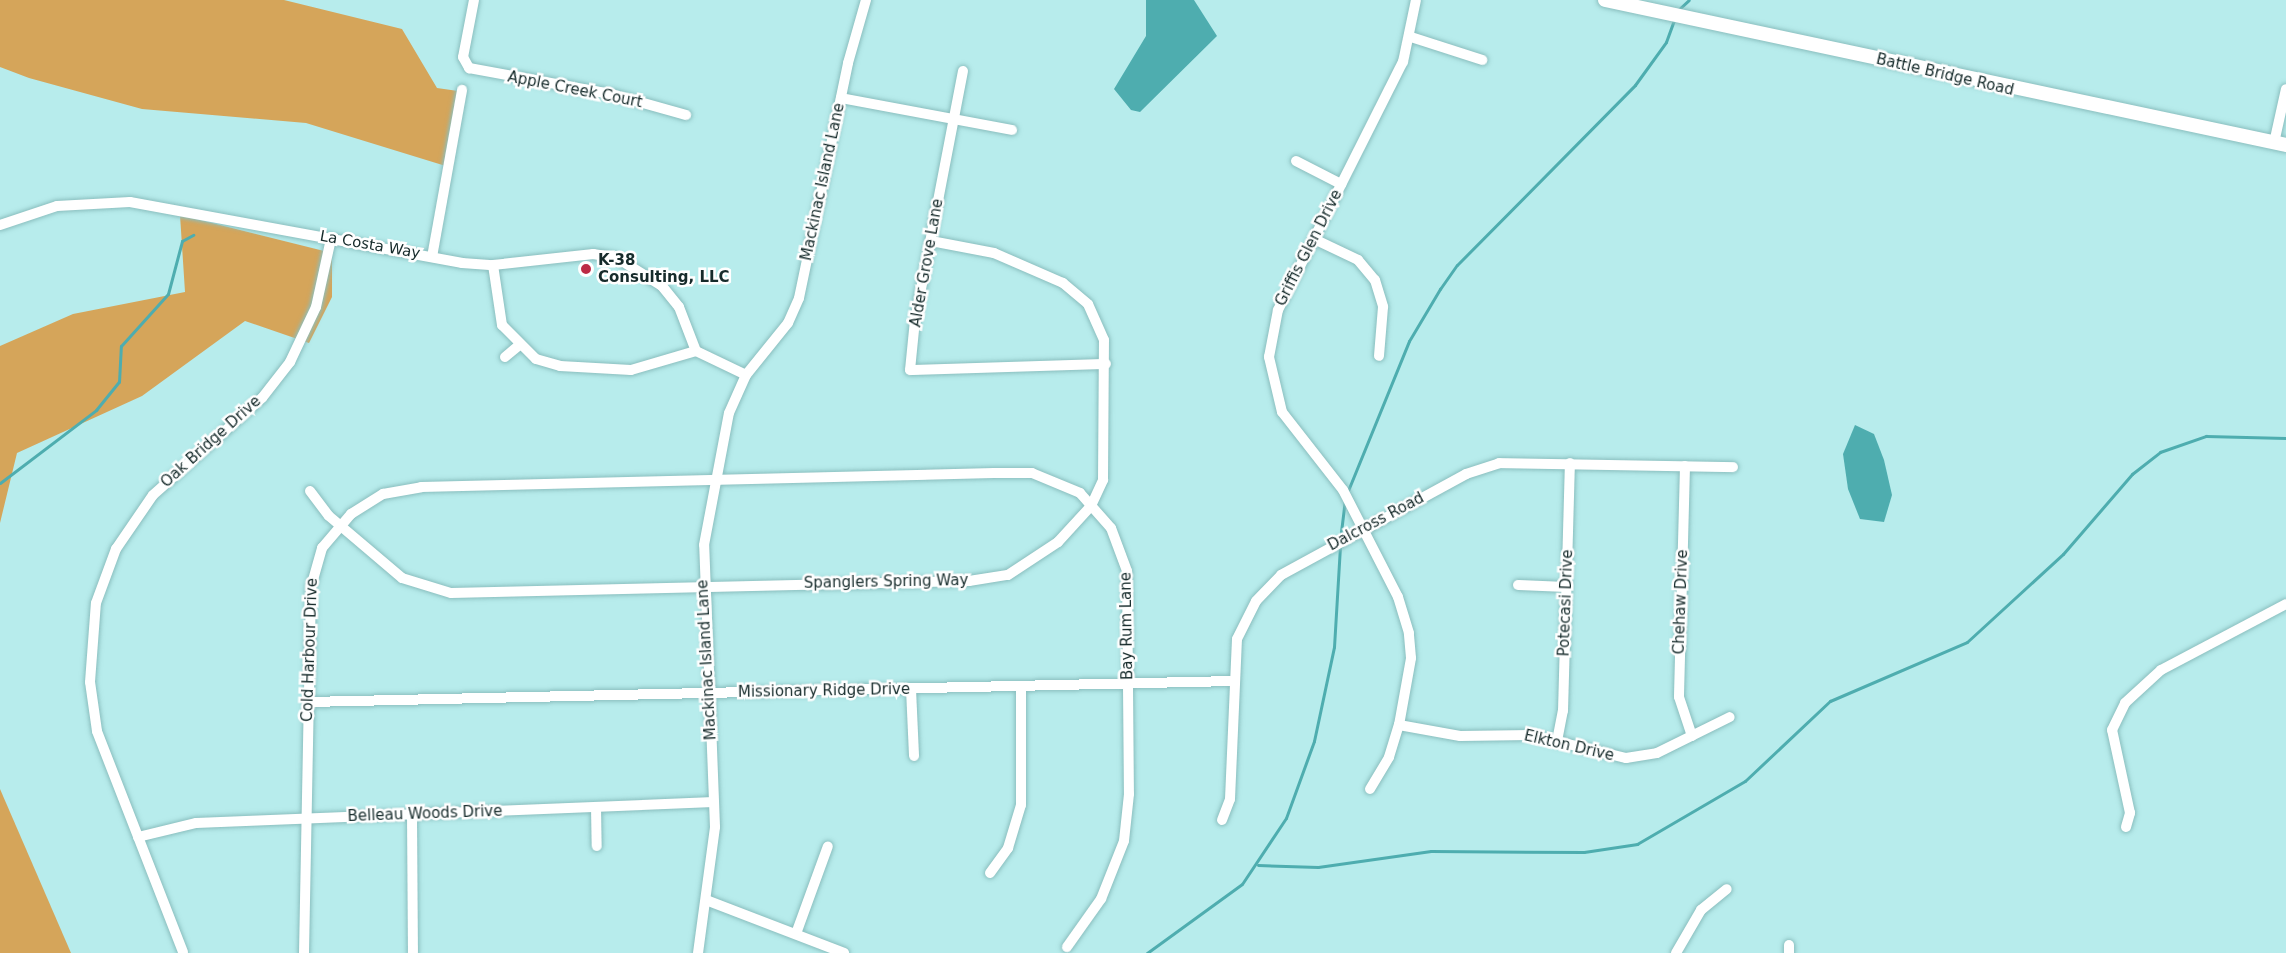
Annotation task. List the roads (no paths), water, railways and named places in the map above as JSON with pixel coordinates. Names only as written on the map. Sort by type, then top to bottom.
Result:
[{"type":"street","name":"Apple Creek Court","points":[[474,0],[465,64],[686,115]]},
{"type":"street","name":"Mackinac Island Lane","points":[[698,953],[706,900],[714,802],[701,586],[716,480],[729,413],[746,375],[788,323],[799,298],[841,98],[866,0]]},
{"type":"street","name":"Griffis Glen Drive","points":[[1370,789],[1399,726],[1411,657],[1409,633],[1398,597],[1339,483],[1288,424],[1272,383],[1273,326],[1410,37],[1416,0]]},
{"type":"street","name":"Battle Bridge Road","points":[[1605,0],[2280,144]]},
{"type":"street","points":[[1410,37],[1482,60]]},
{"type":"street","name":"Alder Grove Lane","points":[[963,71],[931,241],[910,370],[1106,364]]},
{"type":"street","points":[[2280,144],[2286,89]]},
{"type":"street","points":[[432,257],[462,90]]},
{"type":"street","points":[[841,98],[1012,130]]},
{"type":"street","points":[[1296,161],[1341,184]]},
{"type":"street","name":"La Costa Way","points":[[0,225],[57,206],[130,202],[432,257],[494,265],[570,254],[617,258],[662,286],[679,307],[696,351]]},
{"type":"street","name":"Oak Bridge Drive","points":[[183,952],[105,754],[90,696],[92,627],[101,586],[116,549],[153,495],[262,398],[290,362],[316,307],[331,239]]},
{"type":"street","points":[[1314,239],[1358,261],[1375,280],[1383,307],[1379,356]]},
{"type":"street","name":"Spanglers Spring Way","points":[[310,491],[341,523],[402,578],[423,588],[475,593],[996,578],[1035,562],[1091,506],[1107,459],[1106,364],[1100,326],[1073,290],[994,253],[931,241]]},
{"type":"street","points":[[494,265],[502,325],[518,346],[560,366],[606,371],[631,370],[696,351],[746,375]]},
{"type":"street","points":[[505,357],[518,346]]},
{"type":"street","name":"Dalcross Road","points":[[1222,820],[1231,789],[1231,681],[1242,627],[1268,587],[1363,529],[1466,474],[1499,463],[1733,467]]},
{"type":"street","name":"Potecasi Drive","points":[[1557,741],[1567,587],[1570,464]]},
{"type":"street","name":"Chehaw Drive","points":[[1685,466],[1678,697],[1692,736]]},
{"type":"street","name":"Bay Rum Lane","points":[[716,480],[1032,473],[1080,493],[1115,536],[1127,571],[1129,682],[1124,841],[1101,899],[1067,947]]},
{"type":"street","name":"Cold Harbour Drive","points":[[304,953],[308,702],[314,568],[341,523],[383,494],[421,487],[716,480]]},
{"type":"street","points":[[1518,585],[1567,587]]},
{"type":"street","points":[[2126,827],[2130,813],[2112,730],[2125,703],[2161,670],[2286,604]]},
{"type":"street","name":"Missionary Ridge Drive","points":[[308,702],[1231,681]]},
{"type":"street","points":[[990,873],[1008,848],[1021,805],[1021,686]]},
{"type":"street","points":[[911,689],[914,756]]},
{"type":"street","name":"Elkton Drive","points":[[1399,726],[1442,735],[1517,734],[1626,758],[1657,753],[1730,717]]},
{"type":"street","name":"Belleau Woods Drive","points":[[138,837],[182,824],[714,802]]},
{"type":"street","points":[[596,807],[597,846]]},
{"type":"street","points":[[412,815],[413,953]]},
{"type":"street","points":[[797,931],[828,846]]},
{"type":"street","points":[[1676,953],[1701,910],[1727,889]]},
{"type":"street","points":[[706,900],[797,931],[844,953]]},
{"type":"water","points":[[1146,0],[1194,0],[1217,36],[1140,112],[1131,110],[1114,89],[1146,36]]},
{"type":"water","points":[[1855,425],[1874,434],[1884,460],[1892,495],[1884,522],[1860,519],[1848,489],[1843,454]]},
{"type":"waterway","points":[[1677,11],[1689,0]]},
{"type":"waterway","points":[[1347,493],[1409,341],[1440,289],[1457,265],[1635,85],[1666,42],[1674,20]]},
{"type":"waterway","points":[[0,483],[96,410],[119,382],[121,346],[168,294],[182,241],[193,235]]},
{"type":"waterway","points":[[1258,865],[1318,867],[1431,851],[1584,852],[1637,844],[1745,781],[1830,701],[1967,642],[2063,554],[2132,474],[2160,452],[2206,436],[2286,438]]},
{"type":"waterway","points":[[1340,540],[1345,502]]},
{"type":"waterway","points":[[1147,953],[1242,884],[1286,818],[1314,741],[1334,647],[1340,547]]},
{"type":"place","name":"K-38 Consulting, LLC","points":[[586,269]]}]
